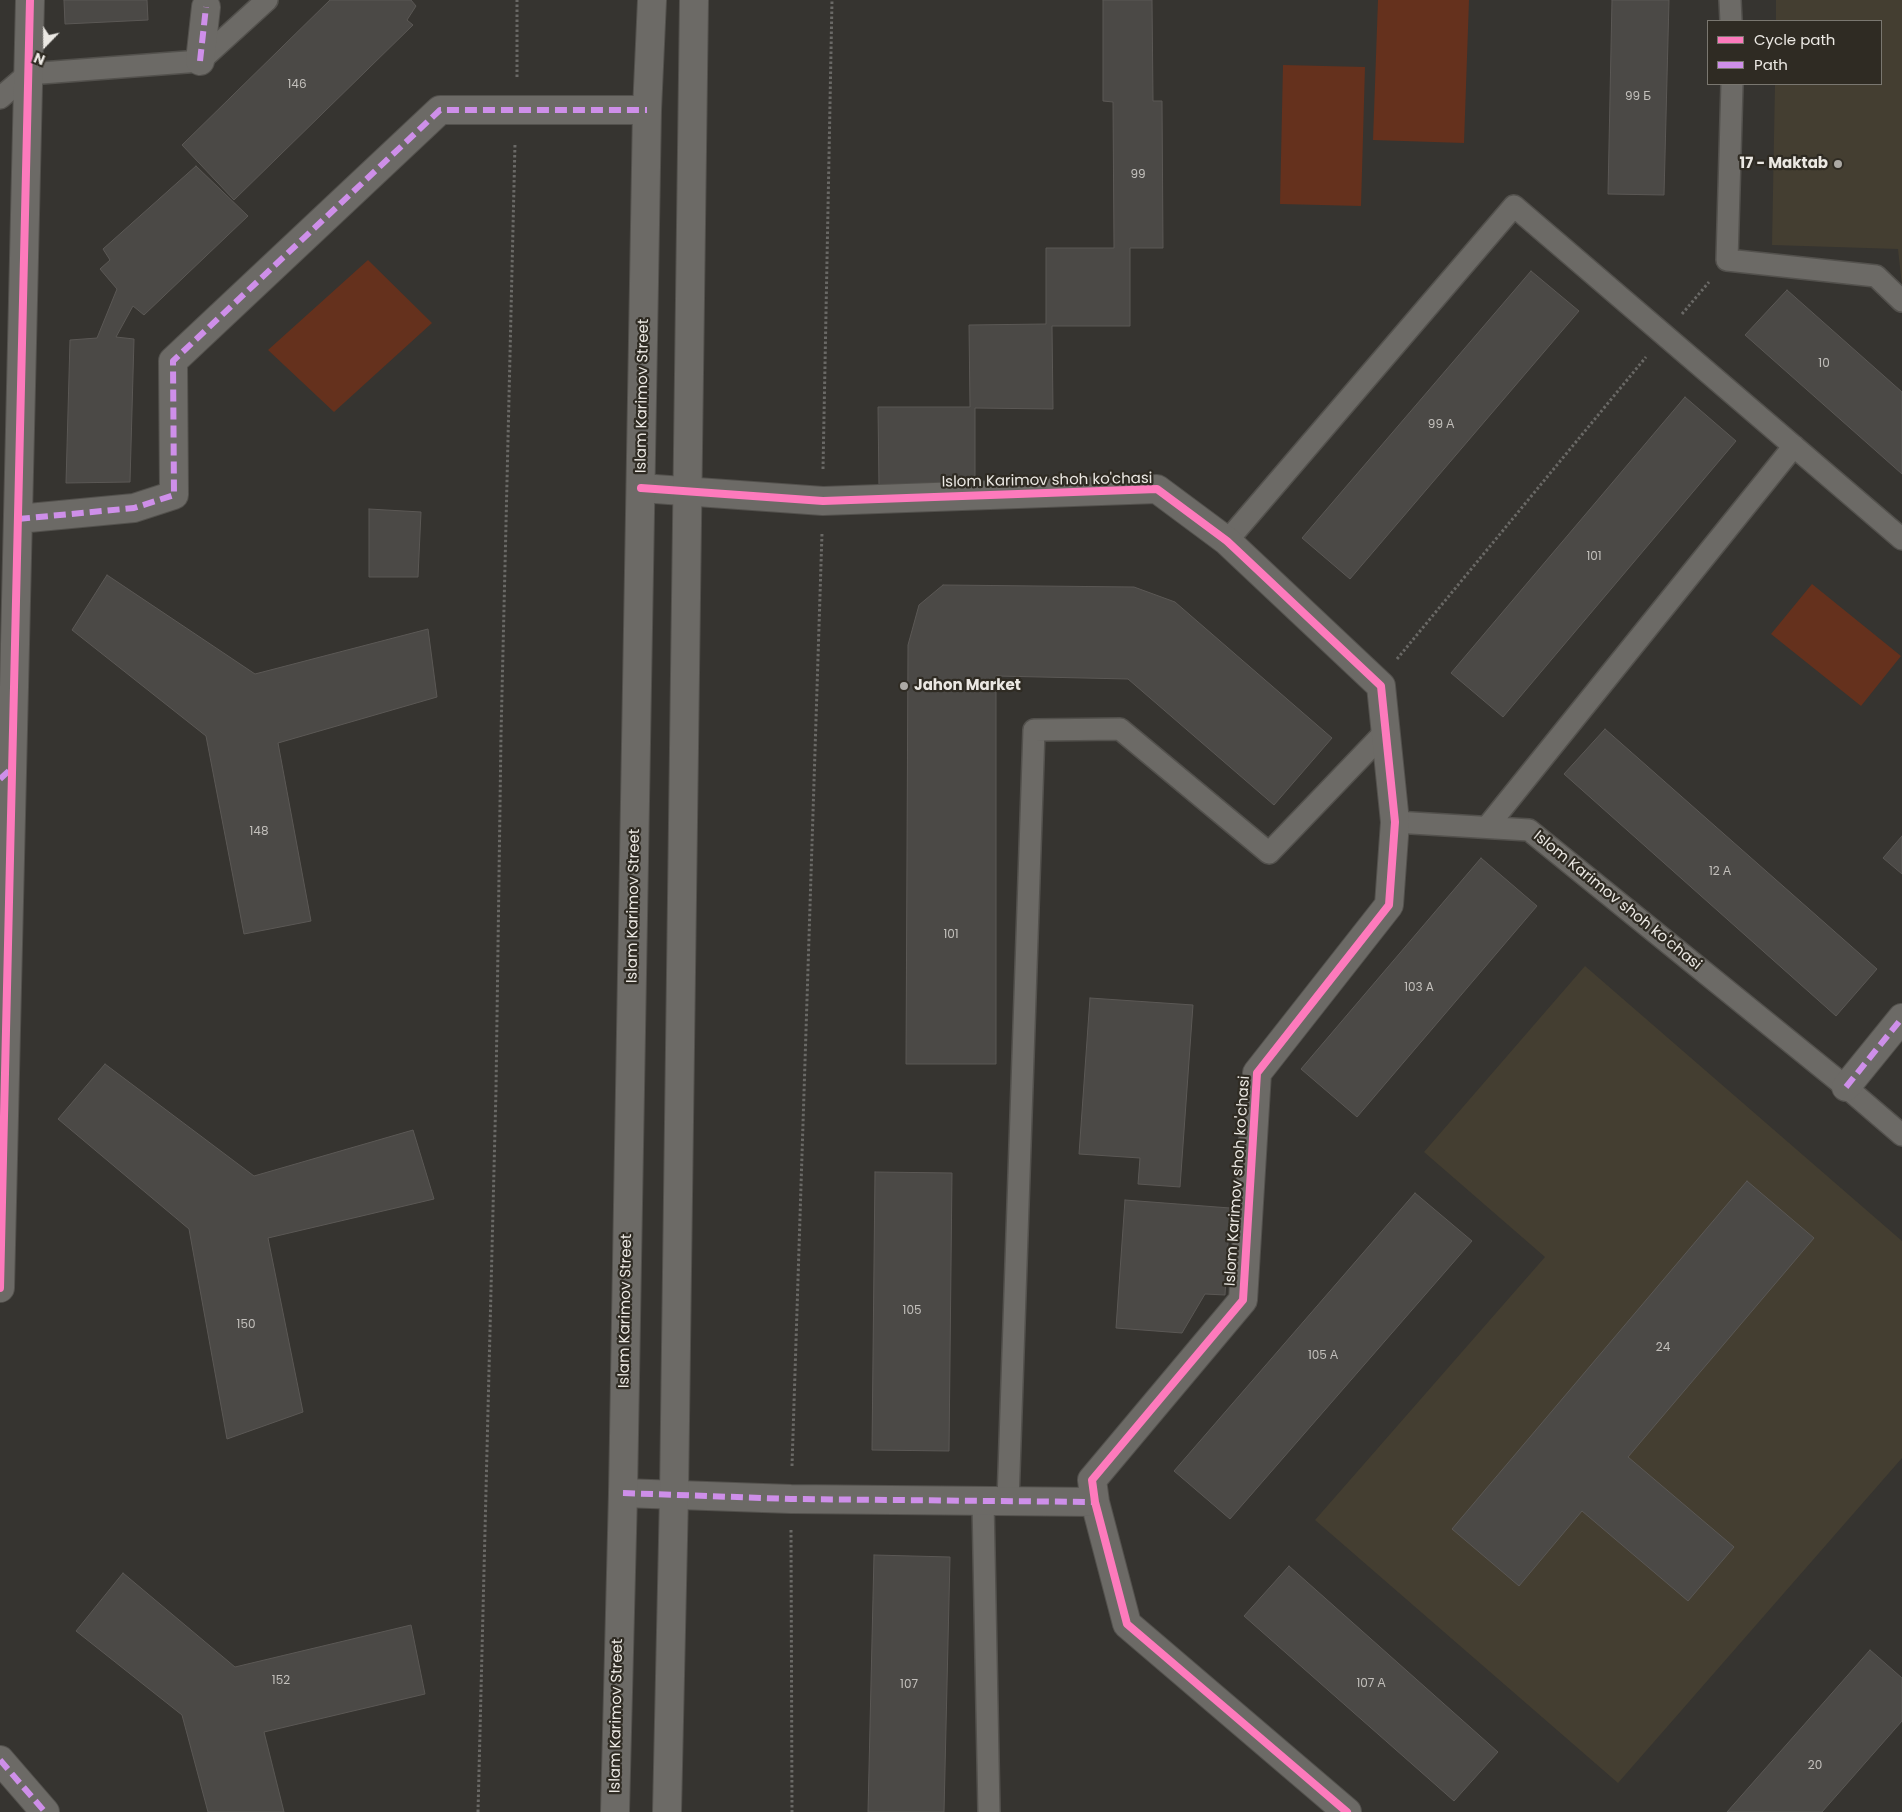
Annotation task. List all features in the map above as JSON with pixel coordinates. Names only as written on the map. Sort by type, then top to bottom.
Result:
[{"type":"street","points":[[0,1288],[8,644],[18,520],[30,0]]},
{"type":"street","name":"Islam Karimov Street","points":[[615,1812],[623,1493],[647,110],[652,0]]},
{"type":"street","points":[[667,1812],[674,1495],[694,0]]},
{"type":"street","points":[[200,61],[206,4]]},
{"type":"street","points":[[18,520],[134,508],[174,494],[173,362],[440,110],[647,110]]},
{"type":"street","name":"Islom Karimov shoh ko'chasi","points":[[641,488],[823,501],[1157,489],[1227,540],[1380,684]]},
{"type":"street","points":[[1380,684],[1395,822]]},
{"type":"street","name":"Islom Karimov shoh ko'chasi","points":[[1347,1812],[1127,1624],[1095,1502],[1092,1480],[1244,1300],[1257,1073],[1389,905],[1395,822]]},
{"type":"street","points":[[1846,1087],[1902,1018]]},
{"type":"street","points":[[623,1493],[791,1499],[1095,1502]]},
{"type":"street","points":[[0,1760],[45,1812]]},
{"type":"lane","points":[[0,98],[28,74],[200,61],[267,0]]},
{"type":"lane","points":[[1730,0],[1731,20]]},
{"type":"lane","points":[[1732,85],[1727,260],[1876,276],[1902,301]]},
{"type":"lane","points":[[1227,540],[1514,206],[1902,539]]},
{"type":"lane","points":[[1487,827],[1794,446]]},
{"type":"lane","points":[[989,1812],[995,1501],[1034,730],[1120,729],[1269,853],[1386,731]]},
{"type":"lane","name":"Islom Karimov shoh ko'chasi","points":[[1395,822],[1529,830],[1846,1087],[1902,1135]]},
{"type":"path","points":[[478,1812],[496,1089],[501,735],[517,0]]},
{"type":"path","points":[[792,1812],[791,1499],[823,501],[832,0]]},
{"type":"path","points":[[1380,684],[1727,260]]},
{"type":"shaded area","points":[[1378,0],[1469,0],[1464,143],[1373,140]]},
{"type":"shaded area","name":"17 - Maktab","points":[[1776,0],[1902,0],[1902,286],[1898,249],[1772,245],[1775,85],[1882,85],[1882,20],[1776,20]]},
{"type":"shaded area","points":[[1283,65],[1365,67],[1361,206],[1280,204]]},
{"type":"shaded area","points":[[368,260],[432,323],[334,412],[268,350]]},
{"type":"shaded area","points":[[1812,584],[1901,656],[1861,706],[1771,634]]},
{"type":"shaded area","points":[[1585,966],[1902,1241],[1902,1458],[1618,1783],[1315,1520],[1545,1257],[1424,1152]]},
{"type":"building","points":[[64,0],[147,0],[148,20],[65,24]]},
{"type":"building","points":[[330,0],[411,0],[416,6],[407,20],[413,25],[234,200],[182,145]]},
{"type":"building","points":[[1103,0],[1152,0],[1153,101],[1162,101],[1163,248],[1130,248],[1130,326],[1052,326],[1053,409],[975,408],[975,488],[879,488],[878,407],[970,407],[969,325],[1046,324],[1046,248],[1114,248],[1113,102],[1103,101]]},
{"type":"building","points":[[1612,0],[1669,0],[1664,195],[1608,194]]},
{"type":"building","points":[[196,166],[248,216],[144,315],[133,306],[116,337],[134,339],[130,482],[66,483],[70,340],[97,338],[117,289],[100,269],[110,260],[103,249]]},
{"type":"building","points":[[1531,271],[1579,311],[1350,579],[1302,538]]},
{"type":"building","points":[[1787,290],[1902,392],[1902,474],[1745,335]]},
{"type":"building","points":[[1685,397],[1736,441],[1503,717],[1451,673]]},
{"type":"building","points":[[369,509],[421,512],[418,577],[369,577]]},
{"type":"building","points":[[107,575],[255,674],[428,629],[437,697],[278,743],[311,921],[244,934],[206,736],[72,630]]},
{"type":"building","points":[[943,585],[1134,587],[1175,602],[1332,738],[1274,805],[1128,679],[996,676],[996,1064],[906,1064],[908,645],[919,605]]},
{"type":"building","points":[[1605,729],[1877,969],[1836,1016],[1564,774]]},
{"type":"building","points":[[1902,836],[1902,874],[1883,858]]},
{"type":"building","points":[[1481,858],[1537,906],[1357,1117],[1301,1069]]},
{"type":"building","points":[[1090,998],[1193,1005],[1180,1187],[1138,1184],[1140,1158],[1079,1154]]},
{"type":"building","points":[[105,1064],[254,1176],[413,1130],[434,1199],[268,1238],[303,1412],[227,1439],[189,1229],[58,1119]]},
{"type":"building","points":[[875,1172],[952,1173],[949,1451],[872,1450]]},
{"type":"building","points":[[1747,1181],[1814,1238],[1628,1457],[1734,1547],[1688,1601],[1582,1511],[1519,1586],[1452,1529]]},
{"type":"building","points":[[1415,1193],[1472,1241],[1230,1519],[1174,1471]]},
{"type":"building","points":[[1125,1200],[1230,1208],[1225,1295],[1205,1294],[1182,1333],[1116,1328]]},
{"type":"building","points":[[874,1555],[950,1557],[944,1812],[868,1812]]},
{"type":"building","points":[[1289,1566],[1498,1752],[1454,1801],[1244,1616]]},
{"type":"building","points":[[123,1573],[235,1667],[411,1625],[425,1694],[264,1732],[284,1812],[208,1812],[182,1715],[76,1631]]},
{"type":"building","points":[[1870,1650],[1902,1678],[1902,1721],[1822,1812],[1727,1812]]},
{"type":"marked path","points":[[200,61],[206,7]]},
{"type":"marked path","points":[[18,519],[134,508],[174,495],[173,361],[440,110],[647,110]]},
{"type":"marked path","points":[[0,779],[12,768]]},
{"type":"marked path","points":[[1846,1087],[1902,1018]]},
{"type":"marked path","points":[[623,1493],[791,1499],[1095,1502]]},
{"type":"marked path","points":[[0,1760],[45,1812]]},
{"type":"cycle path","points":[[0,1288],[30,0]]},
{"type":"cycle path","points":[[641,488],[823,501],[1157,489],[1227,541],[1381,686],[1395,822],[1389,905],[1257,1073],[1243,1300],[1092,1480],[1095,1502],[1127,1624],[1347,1812]]},
{"type":"place","name":"17 - Maktab","points":[[1838,164]]},
{"type":"place","name":"Jahon Market","points":[[904,686]]}]
